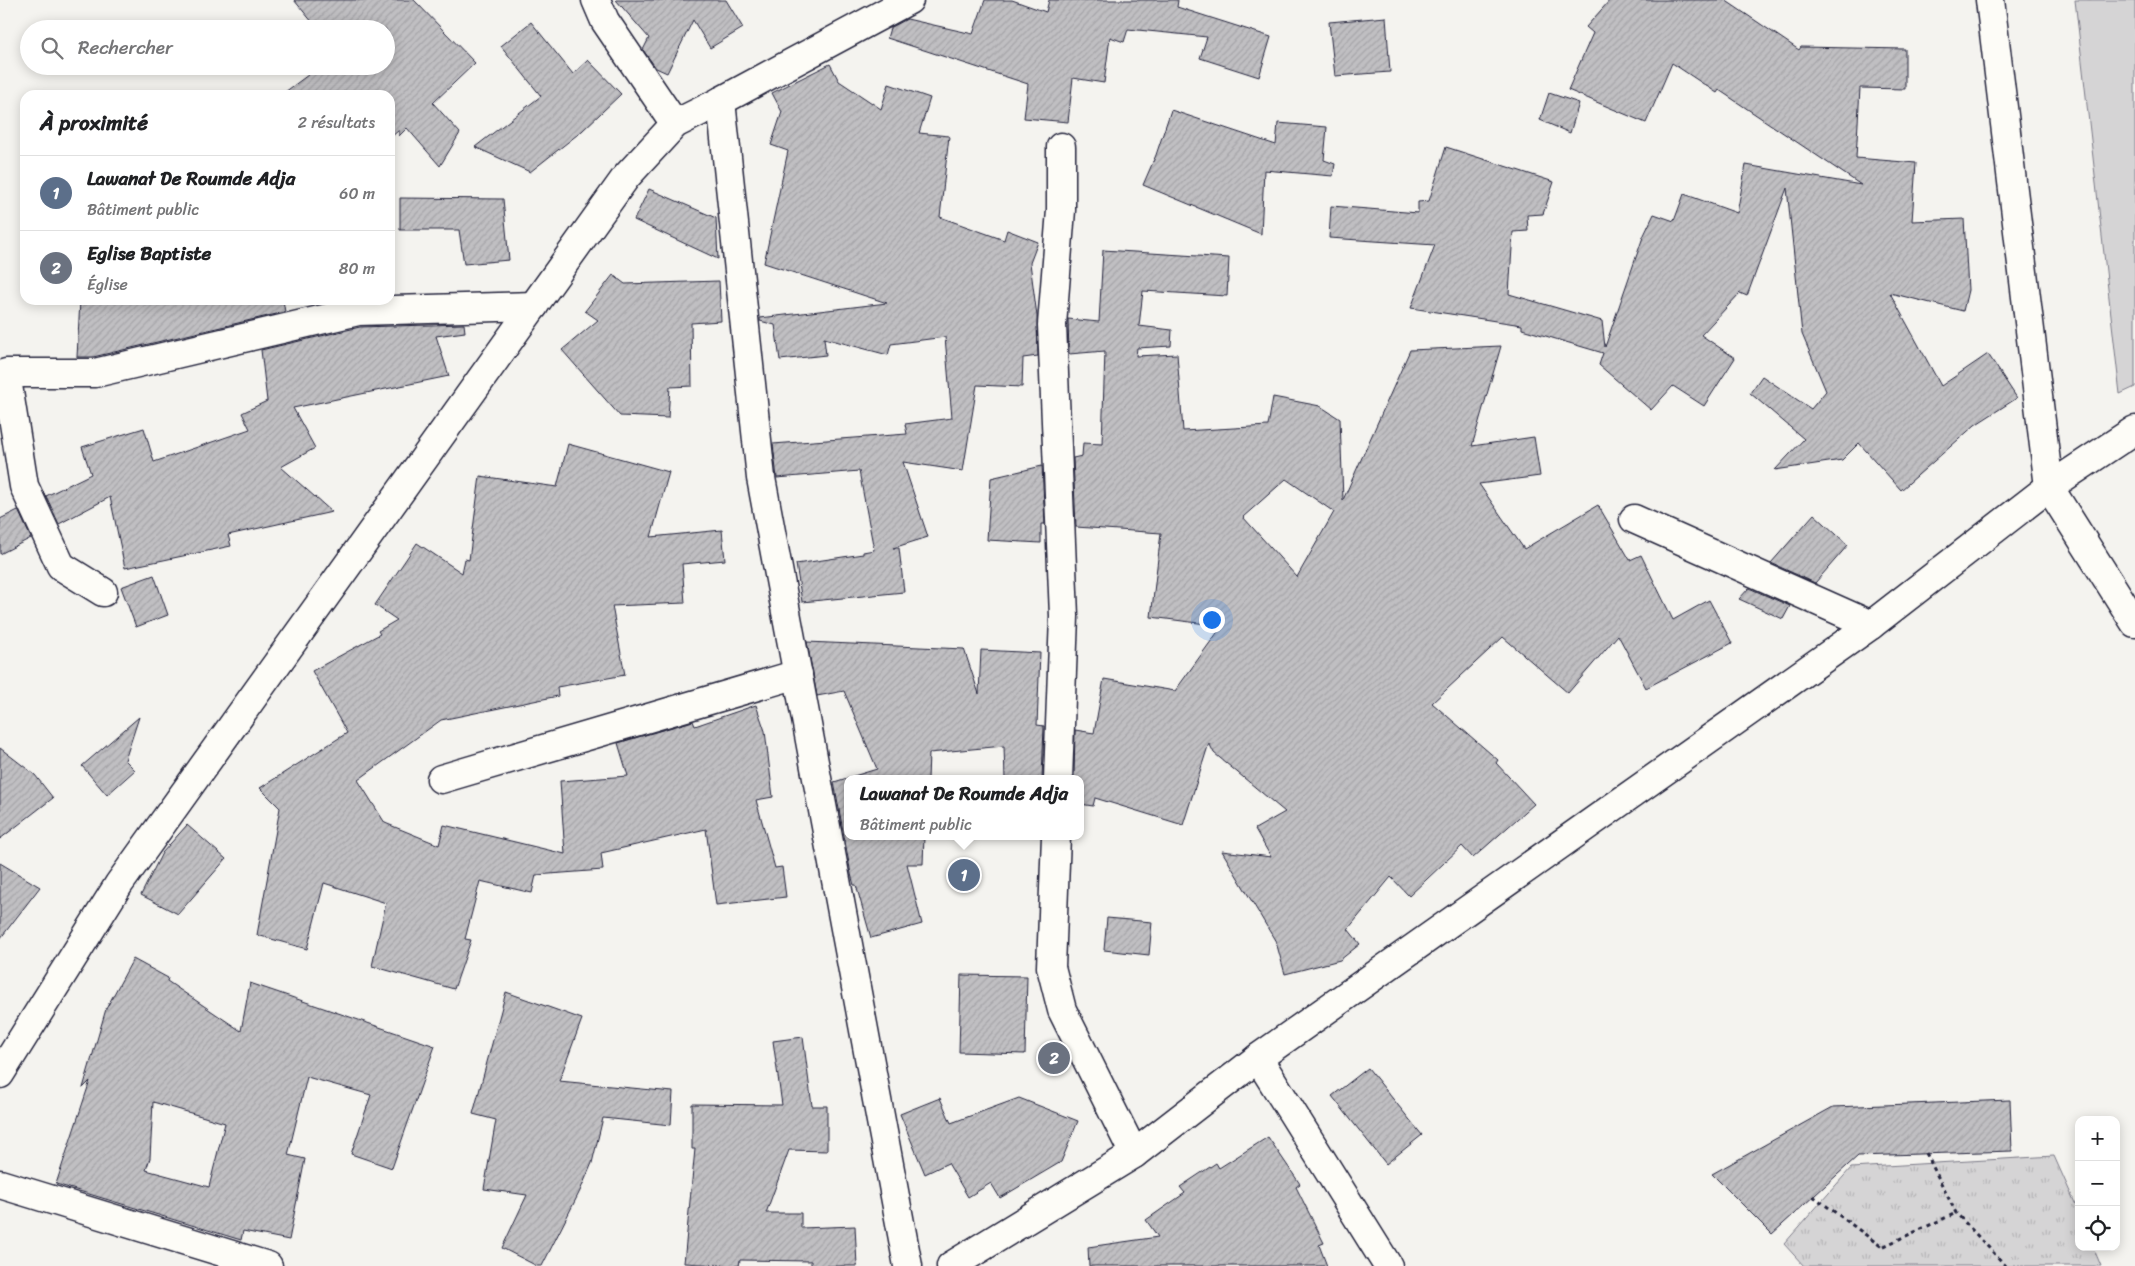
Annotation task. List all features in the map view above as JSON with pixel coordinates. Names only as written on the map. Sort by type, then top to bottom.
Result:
[{"type":"street","points":[[596,0],[605,21],[675,124]]},
{"type":"street","points":[[0,1074],[119,884],[626,177],[675,124],[909,0]]},
{"type":"street","points":[[1990,0],[2050,487],[2135,623]]},
{"type":"street","points":[[721,101],[761,478],[908,1266]]},
{"type":"street","points":[[1058,775],[1064,616],[1052,325],[1061,210],[1061,147]]},
{"type":"street","points":[[103,592],[61,566],[24,486],[6,373],[95,373],[358,311],[534,306]]},
{"type":"street","points":[[951,1266],[1134,1154],[1258,1058],[1871,625],[2050,487],[2135,430]]},
{"type":"street","points":[[1634,519],[1871,625]]},
{"type":"street","points":[[441,779],[798,674]]},
{"type":"street","points":[[1056,840],[1051,967],[1062,1010],[1134,1154]]},
{"type":"street","points":[[1258,1058],[1388,1266]]},
{"type":"street","points":[[0,1184],[268,1266]]},
{"type":"path","points":[[1926,1153],[1956,1213],[2006,1266]]},
{"type":"path","points":[[1813,1196],[1882,1248],[1956,1213]]},
{"type":"green space","points":[[2075,0],[2135,0],[2135,387],[2120,394]]},
{"type":"green space","points":[[2054,1156],[2075,1203],[2075,1251],[2095,1251],[2101,1266],[1804,1266],[1784,1244],[1851,1168]]},
{"type":"building","points":[[294,0],[414,0],[475,63],[433,103],[460,133],[440,166],[407,128],[399,136],[399,130],[395,134],[395,90],[288,90],[308,75],[395,75],[395,20],[311,20]]},
{"type":"building","points":[[616,0],[726,0],[743,28],[710,48],[693,20],[667,73],[656,68],[643,50],[649,38]]},
{"type":"building","points":[[985,0],[1012,0],[1046,12],[1049,0],[1178,0],[1177,7],[1271,37],[1259,77],[1200,58],[1207,37],[1128,29],[1124,42],[1110,37],[1104,83],[1073,78],[1068,122],[1024,118],[1028,84],[887,38],[890,28],[907,19],[973,34]]},
{"type":"building","points":[[1610,0],[1725,0],[1799,50],[1801,47],[1905,49],[1905,89],[1860,88],[1856,158],[1916,163],[1912,221],[1964,219],[1968,290],[1963,311],[1890,293],[1941,386],[1988,354],[2017,398],[1975,425],[1901,490],[1859,443],[1842,460],[1775,470],[1804,439],[1750,393],[1762,376],[1811,409],[1826,391],[1802,334],[1787,188],[1747,296],[1740,293],[1701,335],[1735,358],[1704,406],[1673,386],[1651,410],[1599,365],[1603,353],[1522,329],[1522,325],[1411,308],[1435,245],[1329,238],[1331,206],[1418,213],[1418,202],[1429,201],[1446,147],[1554,182],[1543,214],[1527,215],[1528,231],[1513,232],[1509,294],[1602,321],[1605,347],[1643,237],[1654,214],[1674,221],[1684,194],[1737,213],[1746,165],[1861,185],[1719,90],[1717,93],[1672,63],[1646,123],[1568,90],[1593,33],[1586,27]]},
{"type":"building","points":[[1386,17],[1390,72],[1335,76],[1329,22]]},
{"type":"building","points":[[531,22],[573,74],[588,60],[621,94],[582,131],[530,172],[475,147],[541,96],[501,46]]},
{"type":"building","points":[[830,64],[839,81],[881,109],[889,84],[930,98],[919,133],[949,136],[940,217],[1004,240],[1007,230],[1038,242],[1030,263],[1037,316],[1038,356],[1023,358],[1022,387],[977,385],[963,471],[903,462],[928,537],[893,548],[899,548],[904,592],[802,602],[796,564],[863,554],[863,552],[874,550],[859,471],[777,478],[773,444],[907,434],[905,424],[952,418],[945,337],[891,344],[888,355],[824,338],[826,355],[780,360],[775,325],[760,321],[760,318],[887,303],[764,263],[788,151],[771,145],[782,112],[772,93]]},
{"type":"building","points":[[1549,93],[1579,103],[1570,133],[1540,120]]},
{"type":"building","points":[[1171,110],[1276,145],[1278,123],[1327,127],[1324,160],[1335,164],[1333,176],[1264,170],[1261,234],[1143,185],[1156,155]]},
{"type":"building","points":[[649,189],[716,218],[718,259],[634,220]]},
{"type":"building","points":[[400,198],[503,199],[509,260],[464,264],[459,230],[400,230]]},
{"type":"building","points":[[1103,250],[1229,258],[1227,296],[1143,291],[1139,326],[1172,330],[1171,346],[1137,348],[1136,356],[1177,354],[1183,431],[1268,426],[1273,397],[1320,406],[1340,419],[1343,500],[1410,350],[1501,346],[1472,446],[1534,437],[1540,476],[1479,484],[1524,549],[1598,505],[1630,560],[1641,555],[1673,620],[1709,600],[1732,643],[1646,688],[1618,635],[1568,693],[1503,637],[1432,703],[1498,760],[1496,763],[1534,804],[1473,858],[1462,846],[1409,896],[1391,877],[1348,929],[1360,944],[1340,960],[1285,974],[1276,942],[1222,851],[1271,857],[1255,829],[1285,812],[1214,753],[1209,743],[1183,825],[1095,798],[1093,806],[1084,805],[1084,775],[1074,775],[1075,730],[1094,733],[1104,679],[1175,691],[1222,626],[1151,617],[1161,533],[1076,527],[1073,458],[1082,456],[1083,443],[1102,444],[1105,351],[1069,354],[1068,319],[1099,322]],"holes":[[[1286,479],[1334,512],[1297,577],[1243,517]]]},
{"type":"building","points":[[613,275],[625,284],[719,281],[721,321],[691,323],[692,386],[670,387],[668,418],[620,416],[562,350],[598,320],[585,311]]},
{"type":"building","points":[[80,305],[284,305],[285,312],[93,357],[77,357]]},
{"type":"building","points":[[464,324],[465,332],[436,336],[449,376],[293,408],[315,448],[281,467],[332,512],[228,535],[231,546],[125,568],[110,497],[59,524],[46,496],[91,474],[82,447],[144,428],[154,462],[250,429],[242,413],[267,401],[261,350],[360,327]]},
{"type":"building","points":[[568,444],[669,472],[651,537],[722,530],[725,560],[682,564],[685,603],[612,606],[625,675],[557,687],[558,696],[441,720],[358,780],[385,823],[439,845],[444,825],[565,854],[560,781],[628,776],[618,743],[693,721],[695,726],[756,705],[765,731],[773,797],[756,800],[775,868],[782,867],[786,897],[716,905],[706,829],[601,853],[603,870],[536,875],[532,893],[480,881],[465,939],[471,940],[454,989],[372,966],[386,903],[324,883],[307,949],[257,935],[280,808],[260,788],[347,733],[312,671],[380,634],[378,631],[397,620],[375,605],[417,543],[462,573],[465,559],[469,560],[480,476],[557,487]]},
{"type":"building","points":[[1042,466],[1045,524],[1041,524],[1041,543],[987,540],[991,478]]},
{"type":"building","points":[[18,510],[31,538],[0,554],[0,519]]},
{"type":"building","points":[[1814,514],[1848,545],[1815,583],[1771,563]]},
{"type":"building","points":[[154,575],[168,615],[136,627],[121,587]]},
{"type":"building","points":[[1749,588],[1790,606],[1783,619],[1739,599]]},
{"type":"building","points":[[807,642],[964,649],[979,694],[981,650],[1040,653],[1037,725],[1044,726],[1042,775],[1005,775],[1004,746],[929,753],[928,775],[857,775],[877,769],[844,691],[817,696]]},
{"type":"building","points":[[139,717],[125,760],[135,770],[107,795],[82,766]]},
{"type":"building","points":[[0,748],[35,775],[53,798],[0,839]]},
{"type":"building","points":[[844,779],[844,836],[834,782]]},
{"type":"building","points":[[187,825],[226,859],[178,914],[141,895],[162,853]]},
{"type":"building","points":[[845,840],[924,840],[923,864],[907,864],[922,924],[871,938],[851,874]]},
{"type":"building","points":[[0,863],[40,887],[0,939]]},
{"type":"building","points":[[1107,918],[1152,922],[1149,955],[1104,950]]},
{"type":"building","points":[[133,959],[168,978],[167,981],[241,1031],[250,983],[435,1046],[392,1168],[351,1154],[371,1095],[307,1077],[288,1155],[305,1159],[289,1240],[243,1231],[241,1240],[56,1184],[90,1081],[83,1088],[106,1009]],"holes":[[[153,1102],[225,1123],[209,1187],[146,1170],[150,1158]]]},
{"type":"building","points":[[961,975],[1027,976],[1025,1054],[959,1052]]},
{"type":"building","points":[[506,992],[582,1019],[559,1081],[673,1092],[671,1125],[603,1118],[592,1163],[542,1266],[537,1266],[502,1248],[527,1195],[484,1189],[496,1120],[473,1114]]},
{"type":"building","points":[[803,1037],[812,1106],[827,1106],[827,1151],[789,1150],[766,1213],[801,1213],[801,1228],[855,1226],[857,1266],[811,1266],[811,1261],[740,1260],[739,1266],[684,1263],[695,1149],[692,1149],[692,1104],[782,1105],[773,1041]]},
{"type":"building","points":[[1368,1068],[1422,1135],[1386,1164],[1332,1096]]},
{"type":"building","points":[[940,1098],[951,1123],[1019,1098],[1078,1121],[1061,1162],[1000,1198],[991,1183],[968,1197],[948,1163],[925,1174],[900,1114]]},
{"type":"building","points":[[2010,1100],[2012,1151],[1858,1156],[1772,1234],[1712,1174],[1833,1107]]},
{"type":"building","points":[[1268,1137],[1300,1184],[1296,1187],[1324,1243],[1319,1245],[1327,1266],[1089,1266],[1088,1247],[1158,1237],[1146,1220],[1185,1193],[1180,1187],[1216,1163],[1219,1168]]},
{"type":"place","name":"Lawanat De Roumde Adja","points":[[964,875]]},
{"type":"place","name":"Eglise Baptiste","points":[[1054,1058]]}]
